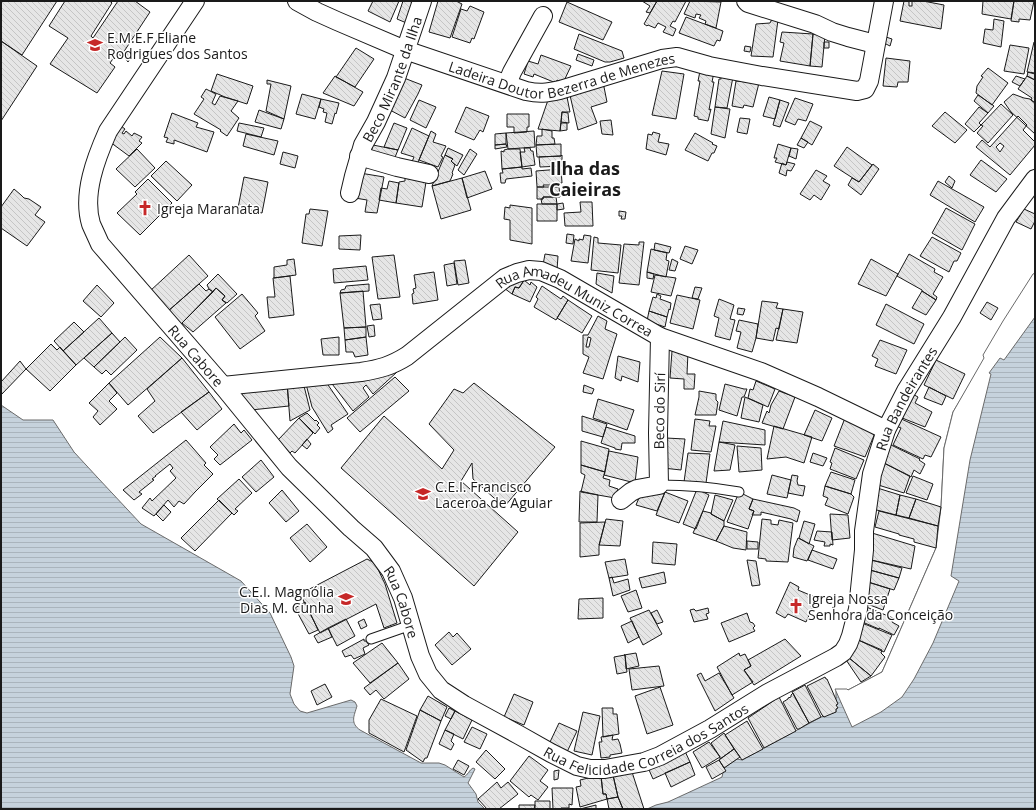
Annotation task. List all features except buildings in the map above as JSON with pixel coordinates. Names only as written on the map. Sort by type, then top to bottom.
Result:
[{"type":"street","name":"Rua Cabore","points":[[195,1],[108,131],[98,154],[90,187],[89,204],[91,223],[100,244],[223,386],[289,467],[351,528],[374,548],[391,571],[403,598],[420,656],[428,674],[441,690]]},
{"type":"street","name":"Ladeira Doutor Bezerra de Menezes","points":[[297,1],[317,12],[405,50],[526,91],[536,93],[546,93],[560,90],[662,59],[677,57],[710,66],[762,76],[858,91],[865,89],[869,81],[884,1]]},
{"type":"street","name":"Beco Mirante da Ilha","points":[[350,193],[363,145],[389,95],[422,1]]},
{"type":"street","points":[[746,1],[748,3],[815,24],[832,32],[875,44]]},
{"type":"street","points":[[508,84],[512,72],[543,16]]},
{"type":"street","name":"Beco Mirante da Ilha","points":[[360,156],[397,167],[429,174]]},
{"type":"street","name":"Rua Bandeirantes","points":[[848,644],[858,609],[864,550],[864,531],[872,474],[886,430],[906,391],[952,317],[1006,218],[1035,180]]},
{"type":"street","name":"Rua Amadeu Muniz Correa","points":[[223,386],[361,372],[378,369],[392,364],[407,356],[505,278],[529,270],[541,271],[560,278],[660,337],[761,372],[818,397],[886,430]]},
{"type":"street","name":"Beco do Sirí","points":[[659,484],[658,433],[660,337]]},
{"type":"street","points":[[621,500],[637,489],[659,484]]},
{"type":"street","name":"Rua Felicidade Correia dos Santos","points":[[441,690],[464,705],[577,766],[590,769],[605,769],[644,762],[676,748],[768,694],[836,657],[843,652],[848,644]]},
{"type":"lane","points":[[659,484],[696,486],[739,492]]},
{"type":"lane","points":[[371,639],[411,625]]},
{"type":"shaded area","points":[[1035,275],[1035,809],[647,809],[668,802],[722,777],[724,768],[737,759],[742,760],[821,717],[836,712],[836,691],[848,690],[882,672],[936,548],[941,507],[944,448],[953,412]]},
{"type":"shaded area","points":[[1,405],[23,420],[53,420],[74,452],[141,524],[241,581],[270,613],[291,657],[294,666],[290,694],[294,704],[300,711],[307,713],[351,700],[355,702],[357,706],[354,722],[360,730],[421,763],[439,763],[464,777],[473,768],[475,769],[468,783],[476,794],[478,802],[485,809],[1,809]]},
{"type":"pier","points":[[1035,273],[1035,317],[1004,360],[1000,358],[989,373],[991,374],[970,460],[951,576],[959,581],[933,643],[914,679],[902,697],[881,712],[852,727],[835,689],[848,690],[882,672],[936,548],[941,507],[944,448],[953,412],[1003,321]]},
{"type":"place","name":"E.M.E.F Eliane Rodrigues dos Santos","points":[[95,45]]},
{"type":"place","name":"Igreja Maranata","points":[[145,208]]},
{"type":"place","name":"C.E.I. Francisco Laceroa de Aguiar","points":[[423,494]]},
{"type":"place","name":"C.E.I. Magnólia Dias M. Cunha","points":[[346,599]]},
{"type":"place","name":"Igreja Nossa Senhora da Conceição","points":[[796,606]]},
{"type":"district","name":"Ilha das Caieiras","points":[[585,178]]}]
